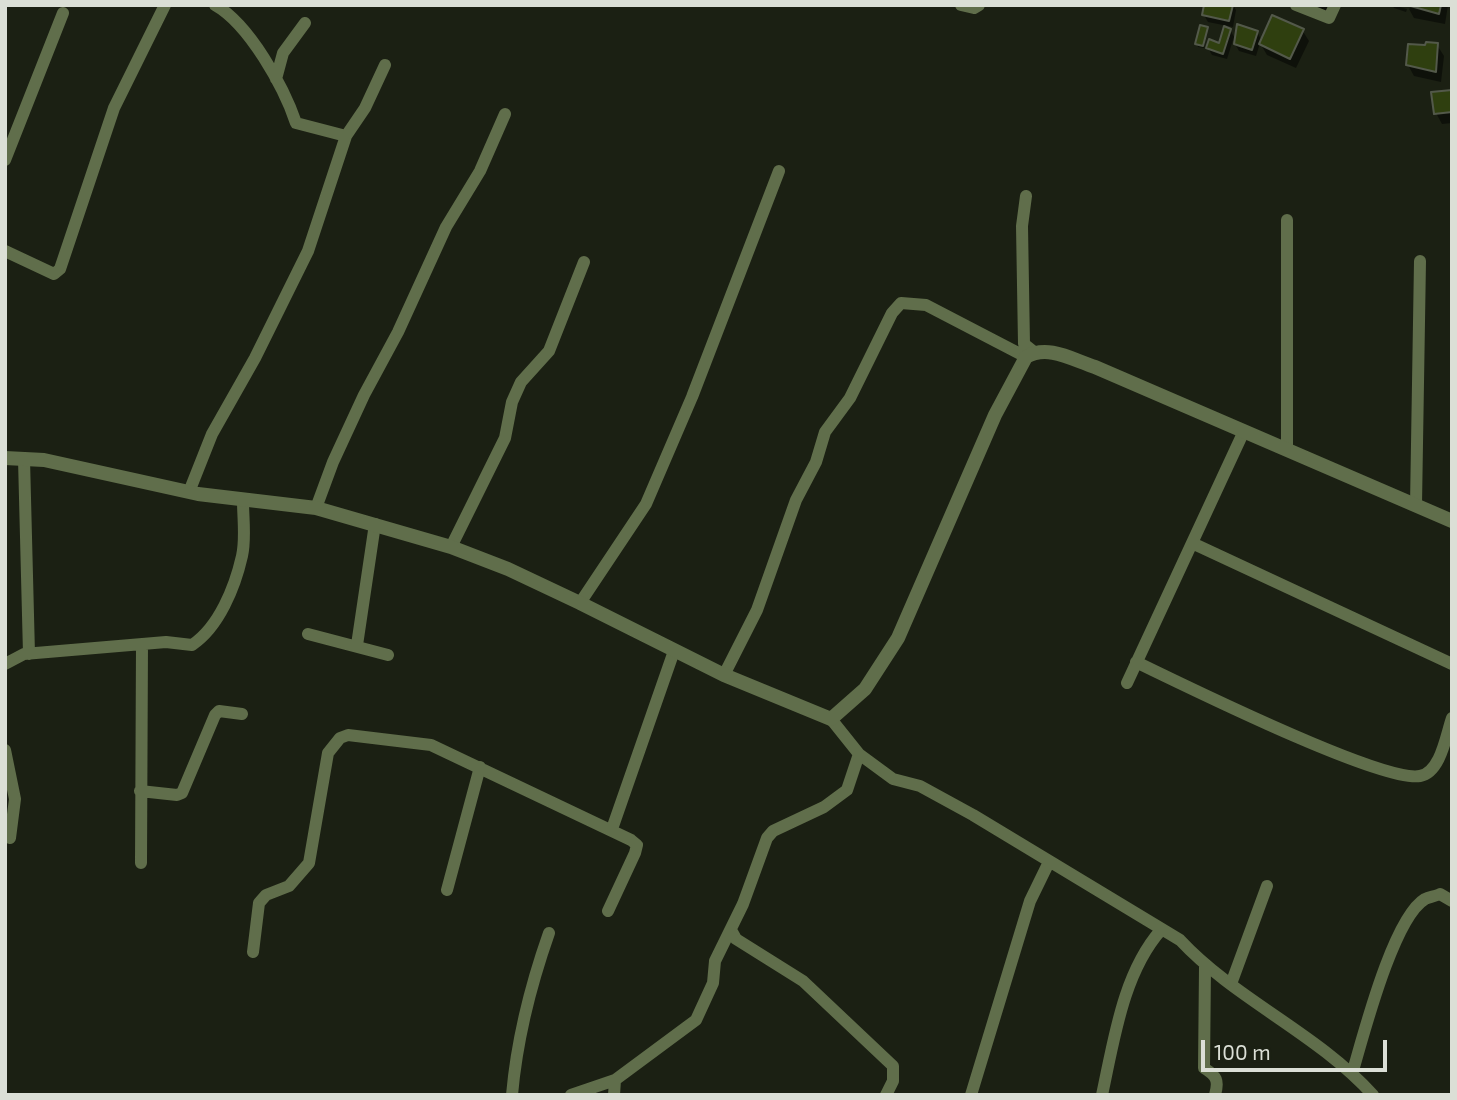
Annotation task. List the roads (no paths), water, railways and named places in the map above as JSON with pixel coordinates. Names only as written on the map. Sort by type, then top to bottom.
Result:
[{"type":"street","points":[[5,251],[54,274],[60,269],[114,108],[165,5]]},
{"type":"street","points":[[215,5],[225,11],[246,35],[276,79],[296,123],[346,136]]},
{"type":"street","points":[[961,5],[974,8],[979,5]]},
{"type":"street","points":[[1296,5],[1329,18],[1335,5]]},
{"type":"street","points":[[5,160],[62,13]]},
{"type":"street","points":[[276,79],[283,52],[305,23]]},
{"type":"street","points":[[189,492],[212,434],[255,358],[308,251],[346,136],[365,108],[385,65]]},
{"type":"street","points":[[316,508],[322,486],[364,396],[398,332],[446,227],[480,171],[505,114]]},
{"type":"street","points":[[580,603],[646,504],[691,397],[779,171]]},
{"type":"street","points":[[1026,196],[1023,226],[1024,344],[1030,354]]},
{"type":"street","points":[[1287,220],[1287,449]]},
{"type":"street","points":[[1416,505],[1420,261]]},
{"type":"street","points":[[451,547],[505,438],[512,401],[521,382],[549,351],[557,336],[584,262]]},
{"type":"street","points":[[724,676],[757,610],[796,500],[817,462],[825,432],[850,398],[891,313],[901,303],[926,305],[1030,354],[1047,351],[1095,368],[1452,521]]},
{"type":"street","points":[[831,719],[865,689],[898,638],[996,415],[1030,354]]},
{"type":"street","points":[[1127,683],[1244,430]]},
{"type":"street","points":[[5,458],[24,458],[243,501],[316,508],[451,547],[508,569],[580,603],[724,676],[831,719],[859,754],[893,779],[920,786],[1139,913],[1180,940],[1205,967],[1352,1074],[1373,1095]]},
{"type":"street","points":[[24,458],[29,654]]},
{"type":"street","points":[[5,664],[29,654],[166,642],[192,645],[207,635],[218,618],[242,557],[243,501]]},
{"type":"street","points":[[357,645],[375,524]]},
{"type":"street","points":[[1192,543],[1452,664]]},
{"type":"street","points":[[308,635],[357,645],[388,655]]},
{"type":"street","points":[[141,863],[142,644]]},
{"type":"street","points":[[612,829],[674,650]]},
{"type":"street","points":[[1136,662],[1265,722],[1367,764],[1407,775],[1419,776],[1429,772],[1436,764],[1452,718]]},
{"type":"street","points":[[140,791],[177,795],[182,793],[215,715],[219,711],[242,714]]},
{"type":"street","points":[[253,952],[259,903],[266,895],[289,886],[309,863],[328,753],[340,738],[348,736],[430,745],[612,829],[637,845],[608,911]]},
{"type":"street","points":[[5,750],[15,799],[10,838]]},
{"type":"street","points":[[571,1095],[615,1080],[696,1020],[713,983],[715,961],[731,930],[766,838],[773,831],[824,807],[848,790],[859,754]]},
{"type":"street","points":[[447,890],[480,767]]},
{"type":"street","points":[[971,1095],[1030,901],[1049,862]]},
{"type":"street","points":[[1231,984],[1267,886]]},
{"type":"street","points":[[1352,1074],[1374,995],[1410,916],[1424,900],[1440,894],[1452,901]]},
{"type":"street","points":[[731,930],[736,939],[803,981],[893,1066],[893,1081],[886,1095]]},
{"type":"street","points":[[1102,1095],[1120,1016],[1146,947],[1161,930]]},
{"type":"street","points":[[513,1095],[516,1046],[529,989],[549,933]]},
{"type":"street","points":[[1205,967],[1204,1068],[1214,1074],[1218,1082],[1215,1095]]},
{"type":"street","points":[[614,1095],[615,1080]]}]
